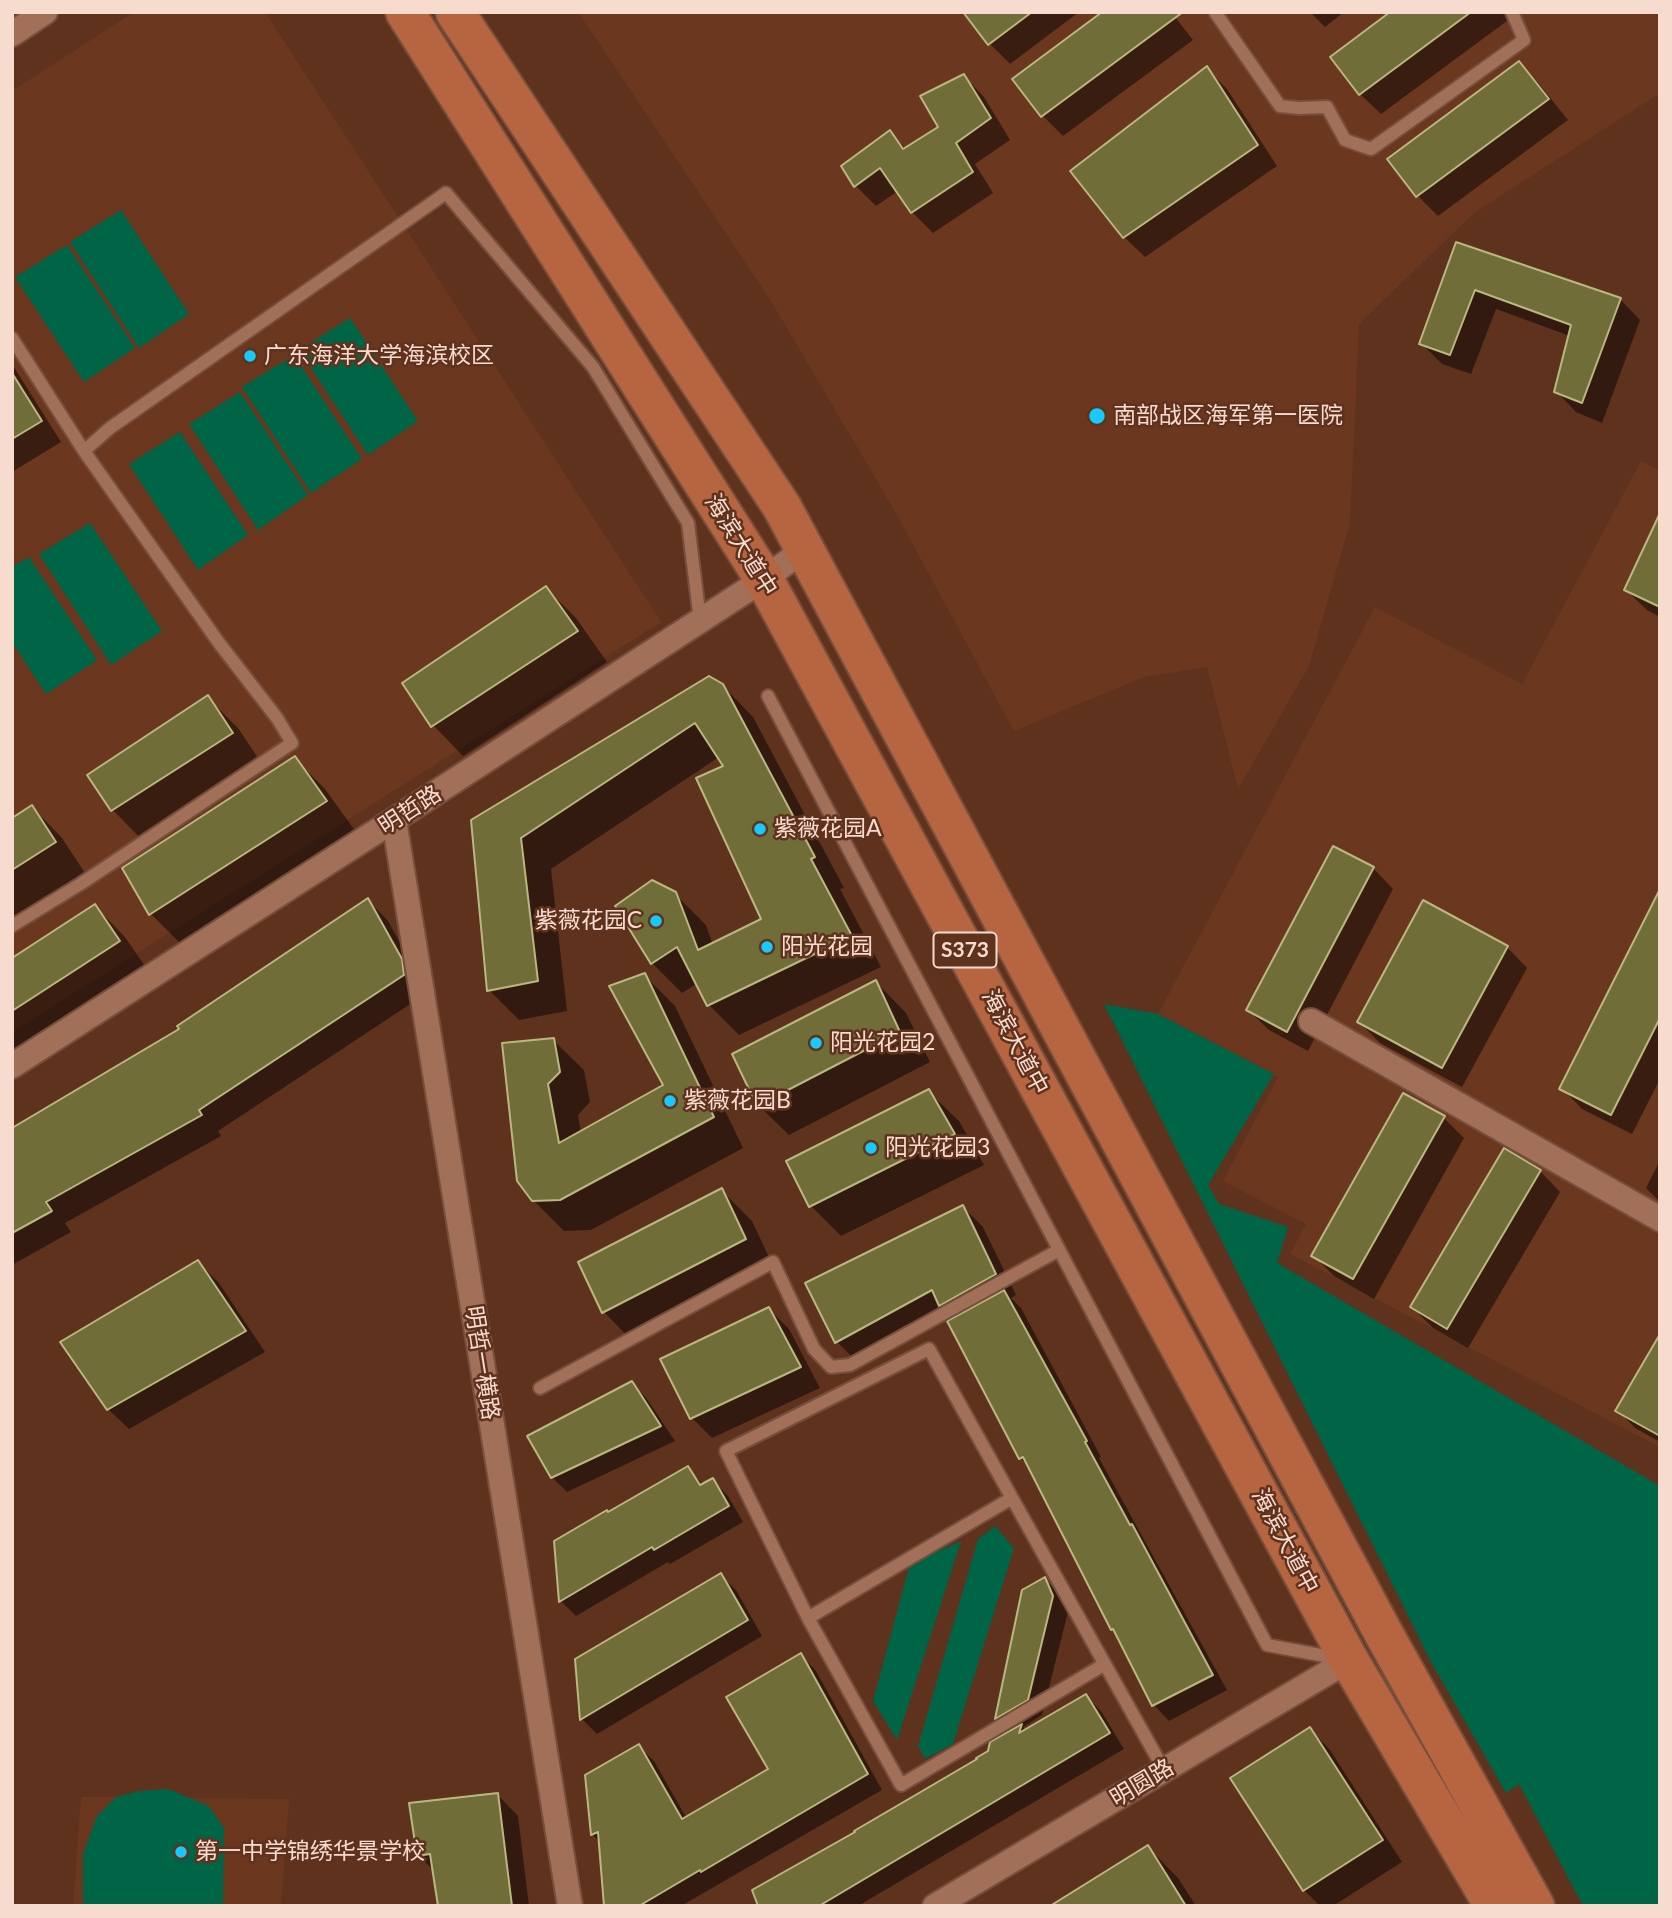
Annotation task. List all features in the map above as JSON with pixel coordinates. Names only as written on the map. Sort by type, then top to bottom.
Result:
[{"type":"main road","name":"海滨大道中","points":[[405,12],[764,579],[1349,1660],[1494,1906]]},
{"type":"main road","name":"海滨大道中","points":[[455,12],[782,507],[1385,1636],[1535,1906]]},
{"type":"main road","points":[[1433,1801],[1477,1906]]},
{"type":"street","points":[[12,34],[45,12]]},
{"type":"street","name":"明哲路","points":[[12,1066],[764,579],[805,549]]},
{"type":"street","name":"明哲一横路","points":[[394,820],[569,1906]]},
{"type":"street","points":[[1311,1021],[1660,1219]]},
{"type":"street","name":"明圆路","points":[[935,1906],[1349,1660]]},
{"type":"lane","points":[[1215,12],[1280,106],[1327,107],[1345,140],[1371,149],[1524,40],[1512,12]]},
{"type":"lane","points":[[84,451],[110,428],[446,193],[593,367],[688,523],[700,620]]},
{"type":"lane","points":[[12,338],[84,451],[219,643],[277,718],[292,743],[82,883],[12,926]]},
{"type":"lane","points":[[768,696],[1267,1645],[1349,1660]]},
{"type":"lane","points":[[540,1388],[773,1262],[814,1349],[831,1367],[850,1365],[1059,1250]]},
{"type":"lane","points":[[1105,1664],[901,1785],[808,1618],[726,1451],[929,1349],[1012,1498],[1105,1664],[1164,1770]]},
{"type":"lane","points":[[808,1618],[1012,1498]]},
{"type":"shaded area","name":"广东海洋大学海滨校区","points":[[134,12],[265,12],[661,622],[12,1032],[12,91]]},
{"type":"shaded area","name":"南部战区海军第一医院","points":[[578,12],[1660,12],[1660,93],[1474,213],[1359,324],[1350,523],[1309,666],[1238,789],[1207,667],[1144,677],[1014,731],[893,508],[771,301]]},
{"type":"shaded area","points":[[1641,461],[1660,471],[1660,1447],[1290,1254],[1306,1224],[1223,1181],[1278,1077],[1158,1014],[1375,607],[1522,684]]},
{"type":"shaded area","name":"第一中学锦绣华景学校","points":[[81,1797],[289,1799],[281,1906],[73,1906]]},
{"type":"green space","points":[[121,210],[189,314],[139,348],[70,242]]},
{"type":"green space","points":[[67,245],[135,348],[84,382],[15,277]]},
{"type":"green space","points":[[350,318],[418,421],[368,455],[299,350]]},
{"type":"green space","points":[[294,355],[362,459],[311,493],[242,387]]},
{"type":"green space","points":[[240,392],[308,495],[258,530],[189,424]]},
{"type":"green space","points":[[180,432],[248,535],[198,570],[129,464]]},
{"type":"green space","points":[[90,523],[162,631],[111,665],[39,554]]},
{"type":"green space","points":[[29,557],[97,660],[46,694],[12,642],[12,567]]},
{"type":"green space","points":[[1104,1004],[1158,1014],[1274,1074],[1208,1185],[1219,1204],[1288,1227],[1277,1263],[1660,1486],[1660,1906],[1583,1906],[1519,1784],[1506,1793],[1431,1662]]},
{"type":"green space","points":[[995,1526],[1014,1548],[953,1744],[925,1759],[918,1746],[978,1539]]},
{"type":"green space","points":[[961,1541],[897,1740],[873,1701],[909,1567],[918,1560]]},
{"type":"green space","name":"第一中学锦绣华景学校","points":[[168,1789],[209,1806],[224,1828],[223,1906],[83,1906],[83,1854],[97,1816],[116,1797],[139,1791]]},
{"type":"building","points":[[963,12],[1032,12],[988,45]]},
{"type":"building","points":[[1102,12],[1183,12],[1041,117],[1012,79]]},
{"type":"building","points":[[1390,12],[1471,12],[1359,95],[1330,57]]},
{"type":"building","points":[[1519,61],[1549,99],[1416,197],[1387,159]]},
{"type":"building","points":[[1207,66],[1258,145],[1123,238],[1070,171]]},
{"type":"building","points":[[964,74],[991,118],[956,143],[973,172],[911,213],[880,168],[854,187],[841,166],[890,130],[903,149],[938,127],[920,96]]},
{"type":"building","points":[[1456,242],[1621,298],[1582,403],[1554,392],[1571,325],[1475,290],[1450,355],[1419,344]]},
{"type":"building","points":[[12,373],[42,421],[12,439]]},
{"type":"building","points":[[1660,513],[1660,607],[1624,590]]},
{"type":"building","points":[[546,586],[578,631],[431,727],[402,683]]},
{"type":"building","name":"紫薇花园A","points":[[709,676],[723,684],[815,857],[811,859],[852,936],[707,1006],[677,947],[651,964],[615,906],[652,880],[676,892],[698,950],[761,919],[696,778],[723,766],[695,723],[521,838],[538,981],[487,991],[471,820]]},
{"type":"building","points":[[208,695],[233,733],[111,811],[87,775]]},
{"type":"building","points":[[295,756],[327,801],[149,915],[122,868]]},
{"type":"building","points":[[32,805],[56,842],[12,870],[12,818]]},
{"type":"building","points":[[1333,846],[1374,867],[1287,1032],[1246,1010]]},
{"type":"building","points":[[1660,889],[1660,1018],[1611,1115],[1559,1089]]},
{"type":"building","points":[[368,898],[402,959],[404,975],[199,1110],[202,1115],[46,1202],[52,1211],[12,1233],[12,1128],[179,1029],[177,1026]]},
{"type":"building","points":[[1423,900],[1508,946],[1442,1068],[1357,1022]]},
{"type":"building","points":[[95,904],[120,941],[12,1011],[12,958]]},
{"type":"building","name":"紫薇花园B","points":[[645,973],[714,1117],[560,1200],[532,1201],[517,1181],[502,1043],[554,1038],[560,1072],[548,1084],[559,1143],[663,1085],[609,986]]},
{"type":"building","name":"阳光花园2","points":[[876,980],[900,1032],[757,1106],[732,1054]]},
{"type":"building","name":"阳光花园3","points":[[929,1089],[955,1134],[809,1207],[786,1161]]},
{"type":"building","points":[[1403,1093],[1445,1116],[1353,1279],[1311,1256]]},
{"type":"building","points":[[1504,1148],[1541,1170],[1447,1329],[1410,1307]]},
{"type":"building","points":[[722,1188],[746,1239],[602,1313],[578,1262]]},
{"type":"building","points":[[963,1205],[996,1274],[939,1306],[932,1290],[835,1343],[805,1283]]},
{"type":"building","points":[[198,1260],[246,1331],[107,1410],[60,1342]]},
{"type":"building","points":[[1004,1290],[1213,1675],[1152,1706],[1023,1457],[1019,1459],[947,1321]]},
{"type":"building","points":[[769,1307],[801,1367],[690,1419],[660,1359]]},
{"type":"building","points":[[1660,1334],[1660,1436],[1615,1411]]},
{"type":"building","points":[[632,1381],[661,1426],[551,1478],[527,1436]]},
{"type":"building","points":[[688,1466],[700,1485],[713,1478],[729,1506],[654,1550],[652,1547],[559,1602],[554,1541]]},
{"type":"building","points":[[721,1573],[748,1620],[580,1720],[575,1659]]},
{"type":"building","points":[[1045,1577],[1053,1596],[1028,1700],[995,1719],[1022,1590]]},
{"type":"building","points":[[801,1653],[868,1774],[639,1906],[604,1906],[598,1832],[591,1835],[585,1775],[639,1744],[682,1819],[768,1769],[726,1697]]},
{"type":"building","points":[[1086,1694],[1110,1733],[819,1906],[758,1906],[752,1890],[977,1759],[988,1751],[990,1742],[1022,1724],[1019,1733]]},
{"type":"building","points":[[1310,1727],[1383,1840],[1303,1891],[1230,1778]]},
{"type":"building","points":[[498,1793],[512,1906],[438,1906],[430,1854],[417,1856],[409,1803]]},
{"type":"building","points":[[1148,1845],[1186,1906],[1050,1906]]},
{"type":"place","name":"广东海洋大学海滨校区","points":[[250,356]]},
{"type":"place","name":"南部战区海军第一医院","points":[[1097,416]]},
{"type":"place","name":"紫薇花园A","points":[[760,829]]},
{"type":"place","name":"紫薇花园C","points":[[656,921]]},
{"type":"place","name":"阳光花园","points":[[767,947]]},
{"type":"place","name":"阳光花园2","points":[[816,1043]]},
{"type":"place","name":"紫薇花园B","points":[[670,1101]]},
{"type":"place","name":"阳光花园3","points":[[871,1148]]},
{"type":"place","name":"第一中学锦绣华景学校","points":[[181,1852]]}]
